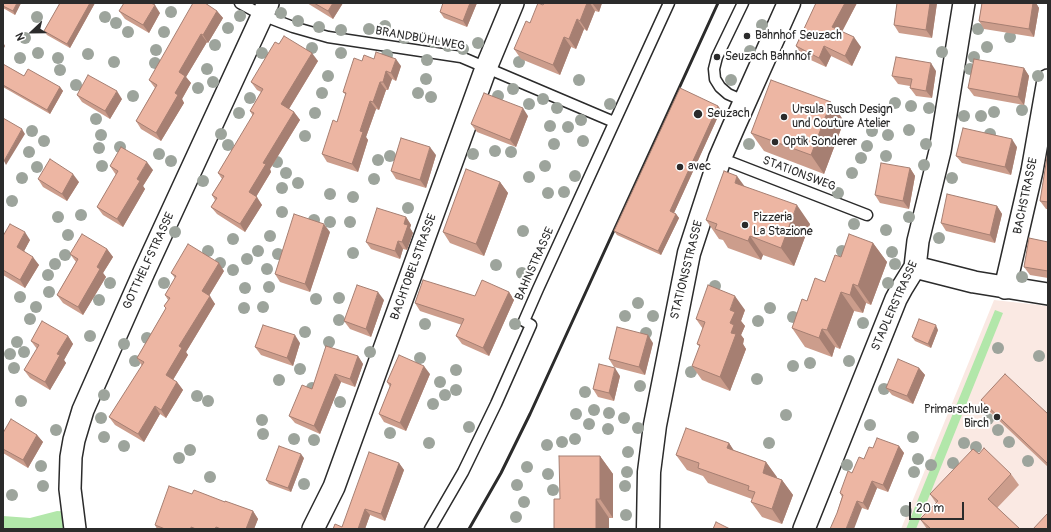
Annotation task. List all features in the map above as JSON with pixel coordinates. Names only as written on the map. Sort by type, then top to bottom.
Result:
[{"type":"main road","name":"STATIONSSTRASSE","points":[[648,529],[649,472],[655,425],[667,358],[689,253],[720,158],[744,101],[789,3]]},
{"type":"street","name":"BACHTOBELSTRASSE","points":[[313,529],[334,487],[486,68],[513,3]]},
{"type":"street","name":"STADLERSTRASSE","points":[[804,529],[898,293],[915,267],[918,241],[940,151],[964,3]]},
{"type":"street","name":"GOTTHELFSTRASSE","points":[[75,529],[70,489],[71,457],[74,440],[83,410],[131,300],[265,9]]},
{"type":"street","name":"BACHSTRASSE","points":[[1005,288],[1032,171],[1048,80]]},
{"type":"street","points":[[915,267],[956,278],[1005,288],[1048,294]]},
{"type":"lane","name":"BRANDBÜHLWEG","points":[[240,3],[265,9],[293,27],[328,37],[461,57],[614,122]]},
{"type":"lane","name":"BAHNSTRASSE","points":[[430,529],[463,472],[496,404],[531,325],[524,321],[669,3]]},
{"type":"lane","points":[[743,3],[717,57],[714,69],[715,79],[720,87],[728,94],[744,101]]},
{"type":"lane","name":"STATIONSWEG","points":[[720,158],[867,215]]},
{"type":"shaded area","name":"Primarschule Birch","points":[[994,300],[1048,306],[1048,529],[901,529]]},
{"type":"green space","points":[[995,310],[1003,313],[916,529],[906,529]]},
{"type":"green space","points":[[57,511],[72,512],[75,529],[3,529],[3,516],[30,518]]},
{"type":"building","points":[[3,3],[17,3],[13,11],[3,6]]},
{"type":"building","points":[[60,3],[90,3],[67,44],[44,31]]},
{"type":"building","points":[[124,3],[151,3],[155,5],[143,25],[119,11]]},
{"type":"building","points":[[193,3],[205,3],[217,11],[203,35],[201,34],[179,72],[185,76],[175,93],[178,95],[156,133],[136,121],[157,85],[149,80]]},
{"type":"building","points":[[314,3],[333,3],[328,11]]},
{"type":"building","points":[[443,3],[470,3],[463,21],[440,12]]},
{"type":"building","points":[[538,3],[543,5],[544,3],[587,3],[580,21],[577,19],[569,39],[564,37],[553,65],[514,49],[526,21],[530,23]]},
{"type":"building","points":[[816,3],[845,3],[832,27],[854,37],[845,56],[824,46],[819,58],[796,46]]},
{"type":"building","points":[[897,3],[930,3],[926,30],[894,25]]},
{"type":"building","points":[[982,3],[1033,3],[1029,29],[979,21]]},
{"type":"building","points":[[284,36],[312,53],[281,104],[294,112],[263,163],[266,164],[249,192],[257,197],[240,224],[211,207],[217,198],[212,195],[224,176],[218,173],[254,113],[250,111],[263,89],[251,82],[275,42],[279,44]]},
{"type":"building","points":[[376,52],[396,59],[391,73],[386,71],[383,82],[380,82],[373,102],[370,101],[360,131],[363,132],[352,164],[322,154],[333,120],[337,122],[346,93],[343,92],[354,58],[362,61],[364,55],[374,59]]},
{"type":"building","points":[[896,57],[931,63],[926,91],[910,88],[912,79],[892,76]]},
{"type":"building","points":[[974,59],[1024,68],[1018,97],[968,88]]},
{"type":"building","points":[[3,64],[24,76],[28,69],[60,87],[47,110],[3,85]]},
{"type":"building","points":[[88,75],[117,91],[105,111],[77,95]]},
{"type":"building","points":[[771,80],[831,102],[811,155],[751,133]]},
{"type":"building","points":[[680,88],[718,106],[670,211],[676,214],[658,251],[614,231]]},
{"type":"building","points":[[484,93],[523,108],[510,140],[471,124]]},
{"type":"building","points":[[3,118],[22,129],[4,161],[3,161]]},
{"type":"building","points":[[963,128],[1012,139],[1005,167],[956,156]]},
{"type":"building","points":[[401,138],[430,147],[420,180],[391,171]]},
{"type":"building","points":[[121,147],[147,162],[137,179],[140,181],[117,219],[97,207],[118,171],[110,166]]},
{"type":"building","points":[[1048,151],[1048,202],[1040,201]]},
{"type":"building","points":[[50,159],[73,174],[62,194],[38,179]]},
{"type":"building","points":[[881,163],[910,168],[903,201],[875,195]]},
{"type":"building","points":[[466,169],[500,182],[476,244],[443,232]]},
{"type":"building","points":[[724,171],[737,176],[735,183],[797,205],[781,248],[750,236],[748,241],[715,229],[717,224],[706,220]]},
{"type":"building","points":[[947,194],[997,206],[990,235],[941,223]]},
{"type":"building","points":[[377,208],[406,217],[404,224],[408,225],[402,242],[398,241],[395,251],[366,242]]},
{"type":"building","points":[[294,214],[324,224],[305,284],[275,274]]},
{"type":"building","points":[[10,224],[25,232],[17,247],[33,257],[20,280],[3,270],[3,236]]},
{"type":"building","points":[[82,234],[107,249],[97,267],[100,269],[78,307],[57,295],[78,259],[70,254]]},
{"type":"building","points":[[849,234],[873,243],[858,286],[853,284],[850,295],[841,292],[827,330],[822,329],[819,338],[792,328],[802,299],[807,301],[815,278],[825,282],[835,255],[841,257]]},
{"type":"building","points":[[1029,238],[1048,242],[1048,271],[1024,267]]},
{"type":"building","points":[[188,244],[219,263],[202,291],[210,296],[179,346],[182,348],[166,375],[177,382],[161,410],[155,406],[138,434],[109,417],[144,362],[137,358],[166,308],[164,306],[170,298],[165,295],[176,276],[171,273]]},
{"type":"building","points":[[423,280],[475,296],[482,280],[509,292],[483,348],[456,336],[464,319],[415,303]]},
{"type":"building","points":[[357,285],[378,292],[366,329],[344,321]]},
{"type":"building","points":[[708,285],[735,296],[730,310],[735,312],[730,323],[734,325],[731,333],[736,334],[720,377],[692,366],[700,345],[697,344],[705,322],[696,319]]},
{"type":"building","points":[[919,319],[936,325],[928,344],[912,337]]},
{"type":"building","points":[[42,321],[68,336],[57,354],[60,355],[45,382],[24,370],[39,345],[31,341]]},
{"type":"building","points":[[263,325],[295,335],[287,358],[255,347]]},
{"type":"building","points":[[617,327],[648,335],[639,367],[609,359]]},
{"type":"building","points":[[326,346],[358,356],[350,379],[335,374],[314,426],[289,416],[302,385],[312,389]]},
{"type":"building","points":[[399,355],[424,366],[400,423],[379,414],[391,384],[387,382]]},
{"type":"building","points":[[898,359],[919,368],[907,396],[886,388]]},
{"type":"building","points":[[599,364],[615,368],[609,393],[593,389]]},
{"type":"building","points":[[1005,374],[1048,414],[1048,464],[981,400]]},
{"type":"building","points":[[11,419],[37,435],[23,460],[3,449],[3,433]]},
{"type":"building","points":[[686,428],[729,443],[727,448],[766,462],[763,473],[782,480],[772,509],[751,502],[755,492],[748,490],[749,486],[698,468],[699,463],[676,455]]},
{"type":"building","points":[[877,438],[899,446],[883,485],[872,481],[863,503],[857,501],[846,529],[830,529],[843,495],[840,493],[848,471],[852,473],[859,457],[864,459],[869,447],[873,448]]},
{"type":"building","points":[[279,446],[301,454],[288,488],[266,480]]},
{"type":"building","points":[[984,448],[1011,474],[988,499],[1020,529],[931,529],[920,519],[938,501],[930,494],[973,449],[979,454]]},
{"type":"building","points":[[369,452],[399,463],[381,514],[365,509],[358,529],[333,529],[335,524],[342,527]]},
{"type":"building","points":[[559,456],[600,456],[600,499],[596,499],[596,529],[554,529],[554,499],[560,499]]},
{"type":"building","points":[[169,486],[192,494],[194,490],[253,511],[246,529],[221,529],[216,527],[215,529],[196,529],[191,527],[191,529],[165,529],[155,525]]},
{"type":"building","points":[[1048,513],[1048,529],[1033,529]]},
{"type":"building","points":[[716,522],[730,529],[713,529]]},
{"type":"railway","points":[[469,529],[501,473],[530,414],[718,3]]},
{"type":"place","name":"Bahnhof Seuzach","points":[[747,36]]},
{"type":"place","name":"Seuzach Bahnhof","points":[[717,57]]},
{"type":"place","name":"Seuzach","points":[[698,114]]},
{"type":"place","name":"Ursula Rusch Design und Couture Atelier","points":[[784,117]]},
{"type":"place","name":"Optik Sonderer","points":[[775,142]]},
{"type":"place","name":"avec","points":[[680,167]]},
{"type":"place","name":"Pizzeria La Stazione","points":[[745,225]]},
{"type":"place","name":"Primarschule Birch","points":[[997,417]]}]
